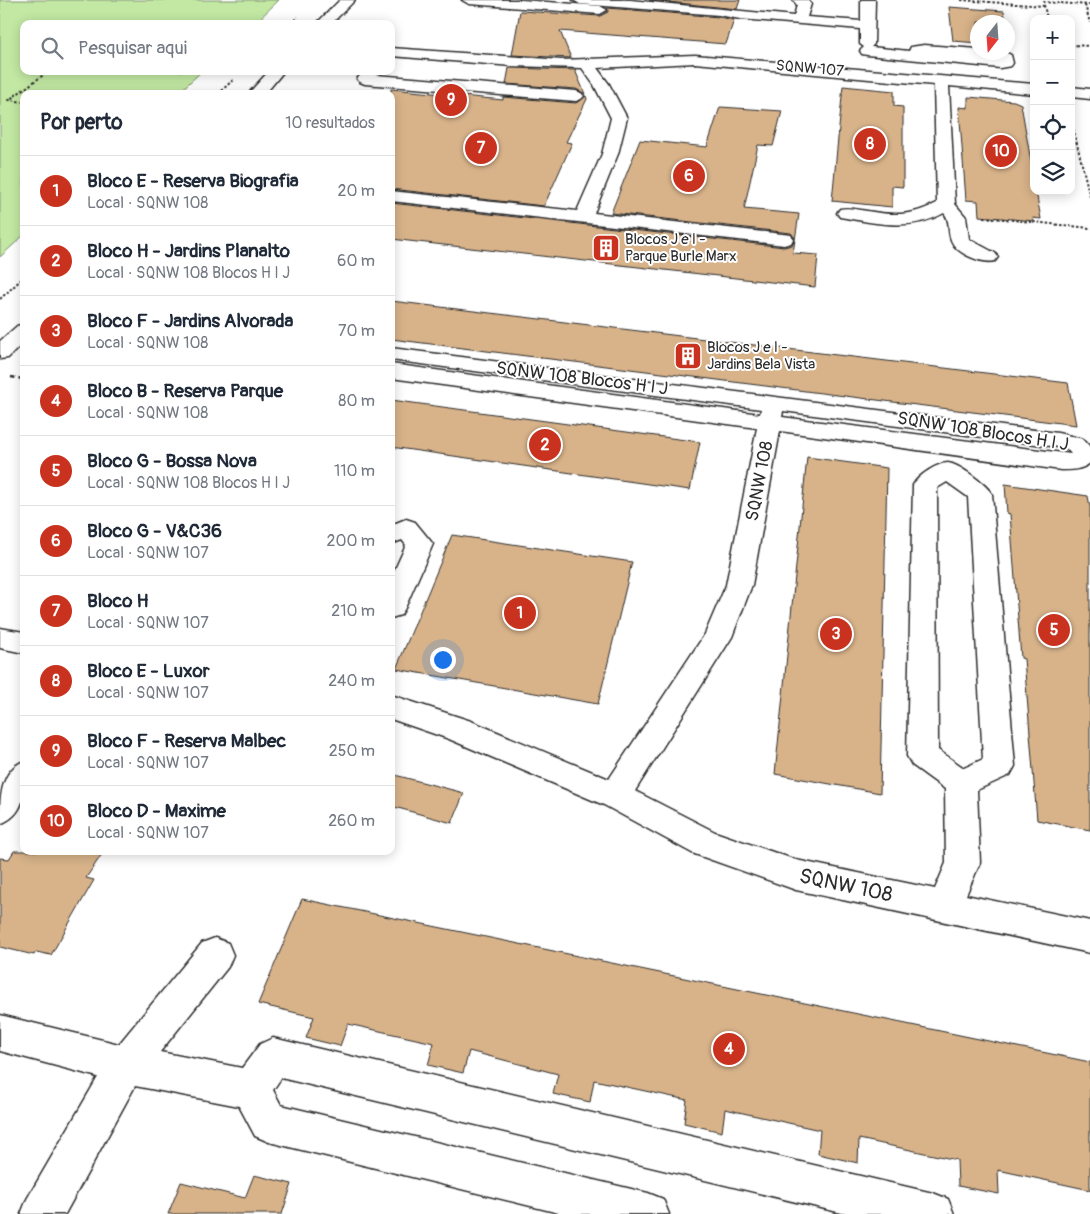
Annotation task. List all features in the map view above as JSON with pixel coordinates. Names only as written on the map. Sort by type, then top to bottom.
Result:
[{"type":"street","points":[[328,20],[348,0]]},
{"type":"street","points":[[469,0],[721,19],[740,15]]},
{"type":"street","points":[[580,0],[719,10],[740,15],[868,26]]},
{"type":"street","points":[[799,20],[804,4],[800,0]]},
{"type":"street","points":[[867,73],[868,0]]},
{"type":"street","points":[[867,51],[1000,64],[1006,63],[1006,58],[1002,56],[924,49],[916,50],[915,55]]},
{"type":"street","name":"SQNW 107","points":[[395,52],[514,62],[586,64],[651,59],[695,59],[1030,89]]},
{"type":"street","points":[[583,217],[610,154],[619,118],[601,84],[586,64]]},
{"type":"street","points":[[260,90],[273,75]]},
{"type":"street","points":[[368,75],[365,79],[576,96]]},
{"type":"street","points":[[941,80],[951,210],[958,220],[960,240],[970,250],[988,257]]},
{"type":"street","points":[[1075,92],[1090,94]]},
{"type":"street","points":[[395,196],[784,239]]},
{"type":"street","points":[[846,213],[905,220],[951,210]]},
{"type":"street","points":[[0,354],[20,334]]},
{"type":"street","name":"SQNW 108 Blocos H I J","points":[[395,355],[772,412],[1061,462],[1074,462],[1081,459],[1083,454],[1075,444],[1058,440],[772,412],[395,371]]},
{"type":"street","name":"SQNW 108","points":[[616,796],[718,638],[740,585],[772,412]]},
{"type":"street","points":[[948,471],[980,494],[999,766],[961,783],[923,756],[925,484],[948,471]]},
{"type":"street","points":[[395,533],[406,528],[420,544],[395,599]]},
{"type":"street","points":[[0,638],[20,642]]},
{"type":"street","name":"SQNW 108","points":[[395,708],[460,730],[616,796],[704,844],[796,875],[1090,937]]},
{"type":"street","points":[[0,810],[20,780]]},
{"type":"street","points":[[944,906],[963,863],[961,783]]},
{"type":"street","points":[[42,1214],[126,1065],[215,954]]},
{"type":"street","points":[[0,1033],[126,1065],[251,1088]]},
{"type":"street","points":[[251,1088],[273,1057],[933,1214]]},
{"type":"street","points":[[251,1088],[269,1122],[648,1214]]},
{"type":"path","points":[[961,0],[1044,6]]},
{"type":"path","points":[[1046,15],[1042,1],[1090,5]]},
{"type":"path","points":[[1086,5],[1090,23]]},
{"type":"path","points":[[1075,45],[1090,46]]},
{"type":"path","points":[[23,90],[43,75]]},
{"type":"path","points":[[222,90],[236,77]]},
{"type":"path","points":[[20,92],[9,100],[20,101]]},
{"type":"path","points":[[1075,136],[1090,197]]},
{"type":"path","points":[[951,210],[1090,228]]},
{"type":"path","points":[[0,299],[20,281]]},
{"type":"green space","points":[[0,0],[279,0],[258,20],[20,20],[20,75],[198,75],[181,90],[20,90],[20,239],[0,257]]},
{"type":"building","points":[[649,0],[740,0],[737,9]]},
{"type":"building","points":[[949,7],[1004,11],[1005,15],[970,15],[970,42],[953,41]]},
{"type":"building","points":[[607,8],[719,17],[734,20],[726,44],[560,31],[571,58],[512,55],[520,11],[600,16],[608,12]]},
{"type":"building","points":[[509,68],[575,70],[585,94],[576,89],[506,84]]},
{"type":"building","points":[[843,86],[894,91],[894,106],[903,107],[903,187],[892,186],[892,207],[832,201]]},
{"type":"building","points":[[391,89],[503,100],[503,97],[576,103],[586,96],[587,99],[566,142],[572,143],[544,206],[395,189],[395,90]]},
{"type":"building","points":[[968,97],[1014,101],[1021,104],[1030,156],[1030,195],[1037,195],[1041,219],[1033,218],[1034,221],[979,216],[978,201],[966,200],[959,107],[968,108]]},
{"type":"building","points":[[720,107],[782,111],[773,146],[758,145],[744,209],[799,214],[793,253],[818,255],[815,287],[395,239],[395,203],[784,247],[792,245],[795,238],[791,233],[611,213],[640,140],[707,147]]},
{"type":"building","name":"Blocos J e I - Jardins Bela Vista","points":[[395,301],[1068,383],[1076,425],[395,340]]},
{"type":"building","points":[[395,401],[700,442],[690,490],[395,448]]},
{"type":"building","points":[[807,457],[887,468],[880,793],[775,774]]},
{"type":"building","points":[[1005,484],[1088,496],[1090,507],[1090,830],[1037,820],[1024,659],[1021,658],[1010,514],[1007,513]]},
{"type":"building","points":[[452,535],[632,562],[598,704],[396,669]]},
{"type":"building","points":[[395,775],[464,793],[452,823],[395,807]]},
{"type":"building","points":[[14,851],[20,851],[20,855],[101,855],[86,878],[94,880],[51,955],[36,952],[34,955],[0,947],[0,858],[9,859]]},
{"type":"building","points":[[302,899],[1090,1062],[1090,1190],[998,1170],[999,1194],[958,1186],[957,1160],[859,1139],[858,1163],[818,1154],[820,1130],[725,1109],[722,1132],[684,1123],[687,1100],[594,1080],[590,1102],[553,1094],[558,1074],[469,1051],[463,1073],[428,1065],[434,1043],[348,1024],[340,1046],[306,1038],[314,1017],[258,1004]]},
{"type":"building","points":[[254,1175],[292,1184],[282,1214],[168,1214],[181,1182],[245,1198]]},
{"type":"place","name":"Bloco F - Reserva Malbec","points":[[451,100]]},
{"type":"place","name":"Bloco E - Luxor","points":[[870,144]]},
{"type":"place","name":"Bloco H","points":[[481,148]]},
{"type":"place","name":"Bloco D - Maxime","points":[[1001,151]]},
{"type":"place","name":"Bloco G - V&C36","points":[[689,176]]},
{"type":"place","name":"Blocos J e I - Parque Burle Marx","points":[[606,248]]},
{"type":"place","name":"Blocos J e I - Jardins Bela Vista","points":[[688,356]]},
{"type":"place","name":"Bloco H - Jardins Planalto","points":[[545,445]]},
{"type":"place","name":"Bloco E - Reserva Biografia","points":[[520,613]]},
{"type":"place","name":"Bloco G - Bossa Nova","points":[[1054,630]]},
{"type":"place","name":"Bloco F - Jardins Alvorada","points":[[836,634]]},
{"type":"place","name":"Bloco B - Reserva Parque","points":[[729,1049]]}]
